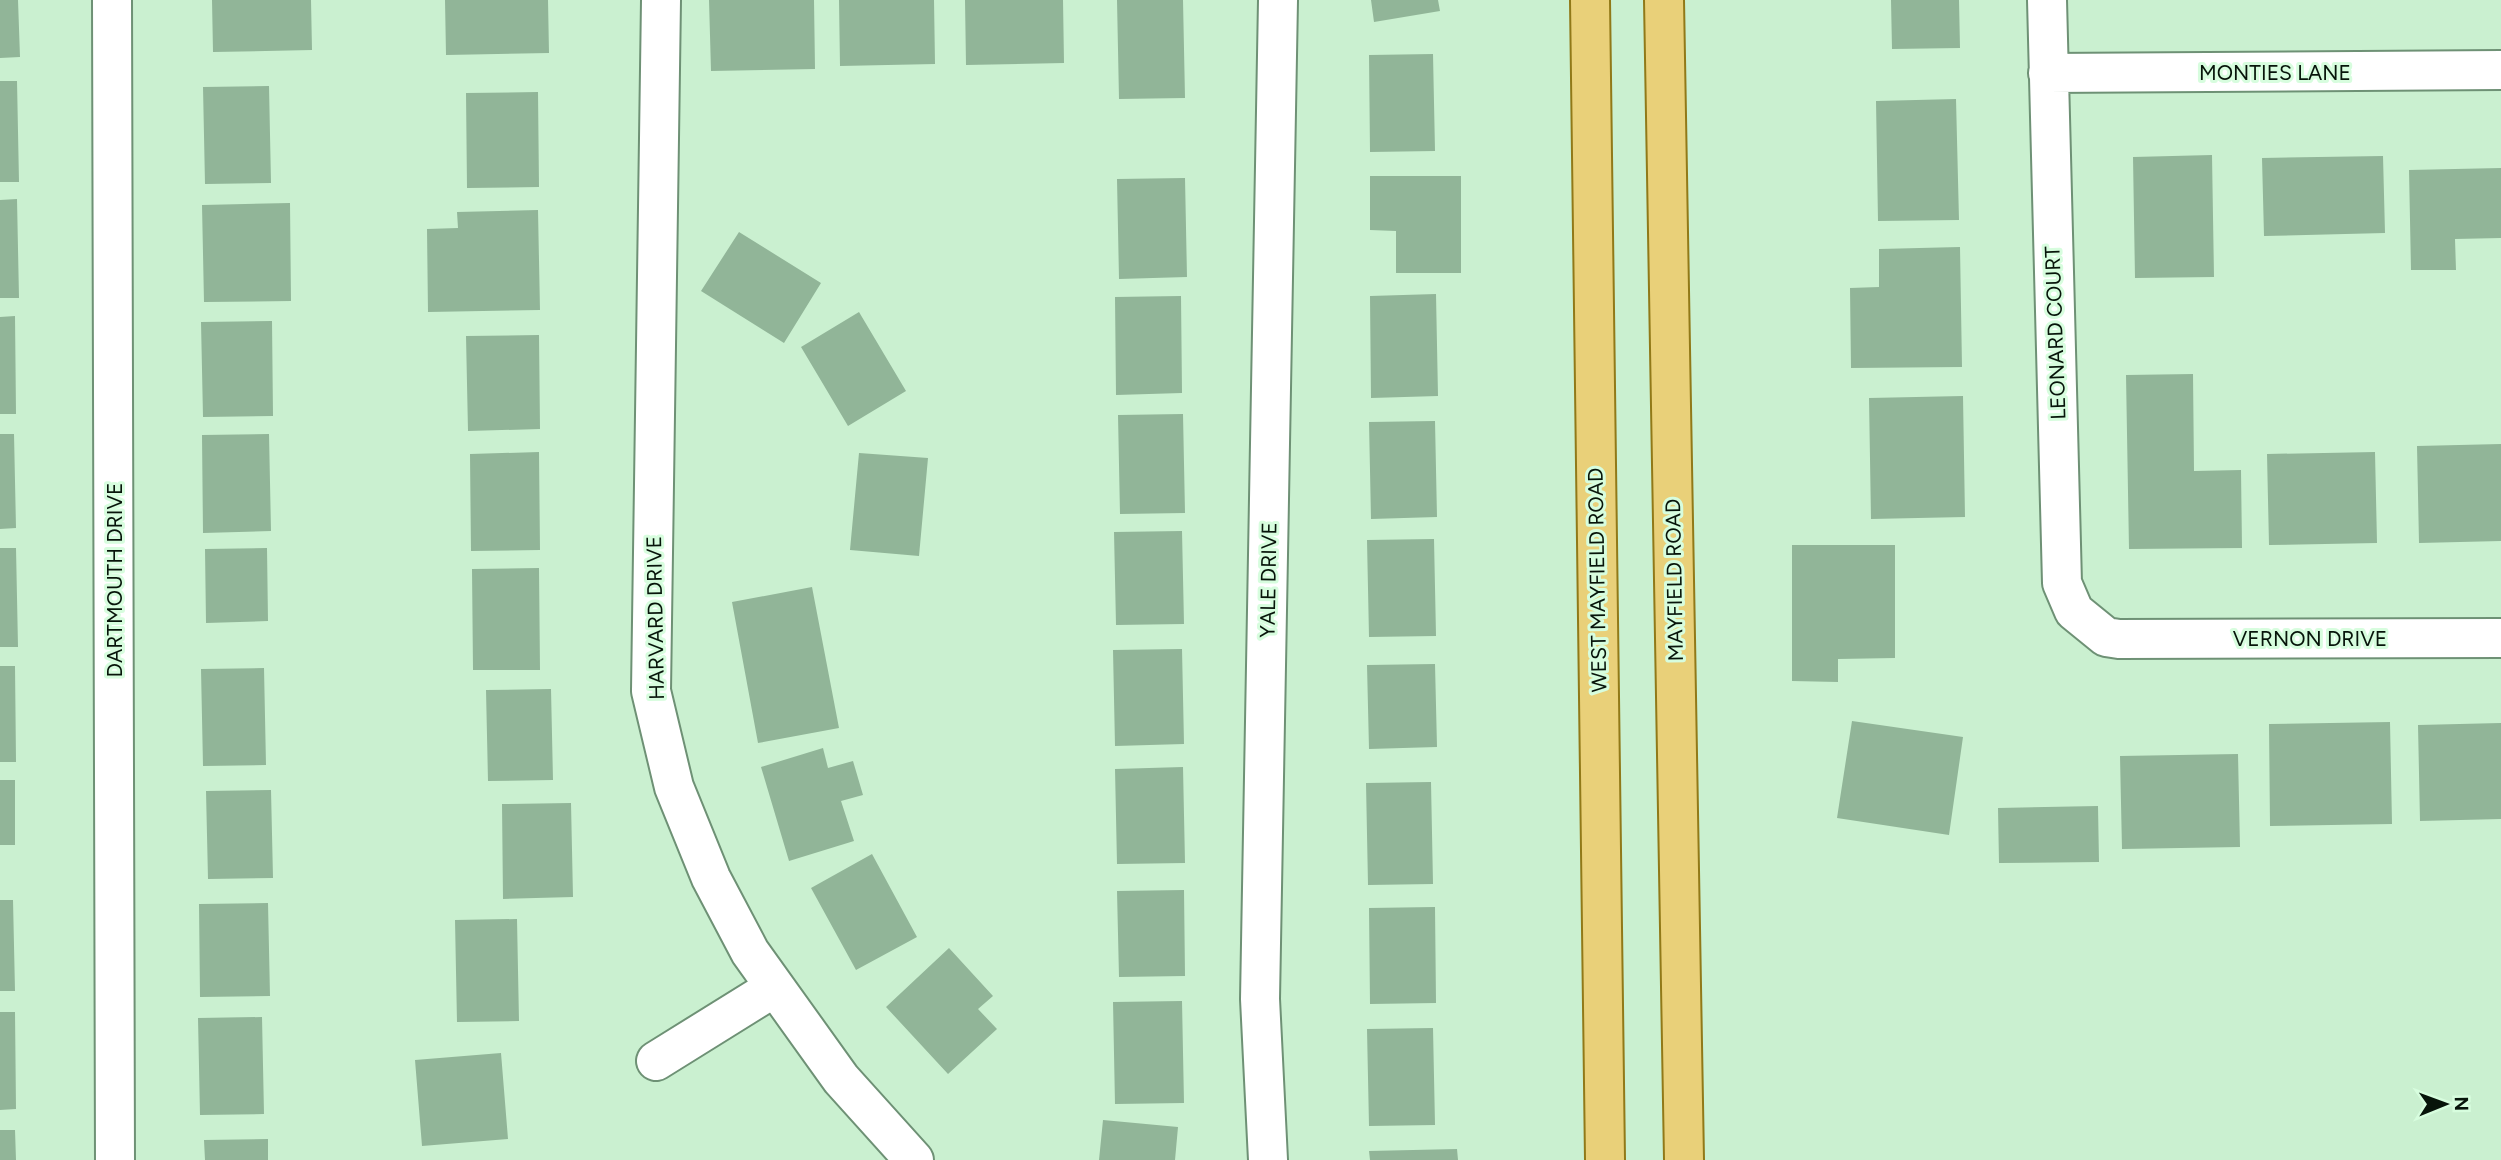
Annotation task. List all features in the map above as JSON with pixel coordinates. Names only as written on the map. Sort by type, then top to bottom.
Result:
[{"type":"main road","name":"WEST MAYFIELD ROAD","points":[[1590,0],[1605,1160]]},
{"type":"main road","name":"MAYFIELD ROAD","points":[[1664,0],[1684,1160]]},
{"type":"street","name":"DARTMOUTH DRIVE","points":[[112,0],[115,1160]]},
{"type":"street","name":"HARVARD DRIVE","points":[[661,0],[651,691],[674,787],[711,878],[750,952],[841,1079],[914,1160]]},
{"type":"street","name":"YALE DRIVE","points":[[1268,1160],[1260,999],[1278,0]]},
{"type":"street","name":"LEONARD COURT","points":[[2047,0],[2062,583],[2074,611],[2106,637],[2119,639]]},
{"type":"street","name":"MONTIES LANE","points":[[2048,73],[2501,70]]},
{"type":"street","name":"VERNON DRIVE","points":[[2119,639],[2501,638]]},
{"type":"street","points":[[656,1061],[775,987]]},
{"type":"building","points":[[0,0],[18,0],[20,57],[0,58]]},
{"type":"building","points":[[212,0],[311,0],[312,50],[213,52]]},
{"type":"building","points":[[445,0],[548,0],[549,53],[446,55]]},
{"type":"building","points":[[709,0],[814,0],[815,69],[711,71]]},
{"type":"building","points":[[839,0],[934,0],[935,64],[840,66]]},
{"type":"building","points":[[965,0],[1063,0],[1064,63],[966,65]]},
{"type":"building","points":[[1117,0],[1183,0],[1185,98],[1119,99]]},
{"type":"building","points":[[1371,0],[1438,0],[1440,11],[1374,22]]},
{"type":"building","points":[[1891,0],[1959,0],[1960,48],[1892,49]]},
{"type":"building","points":[[1433,54],[1435,151],[1370,152],[1369,55]]},
{"type":"building","points":[[0,81],[17,81],[19,182],[0,182]]},
{"type":"building","points":[[269,86],[271,183],[205,184],[203,87]]},
{"type":"building","points":[[538,92],[539,187],[467,188],[466,93]]},
{"type":"building","points":[[1956,99],[1959,220],[1878,221],[1876,101]]},
{"type":"building","points":[[2212,155],[2214,277],[2135,278],[2133,157]]},
{"type":"building","points":[[2383,156],[2385,233],[2264,236],[2262,158]]},
{"type":"building","points":[[2501,168],[2501,238],[2455,239],[2456,270],[2411,270],[2409,170]]},
{"type":"building","points":[[1370,176],[1461,176],[1461,273],[1396,273],[1396,231],[1370,230]]},
{"type":"building","points":[[1185,178],[1187,277],[1119,279],[1117,179]]},
{"type":"building","points":[[17,199],[19,298],[0,298],[0,200]]},
{"type":"building","points":[[290,203],[291,301],[204,302],[202,205]]},
{"type":"building","points":[[538,210],[540,310],[428,312],[427,229],[458,228],[457,212]]},
{"type":"building","points":[[739,232],[821,283],[784,343],[701,291]]},
{"type":"building","points":[[1960,247],[1962,367],[1851,368],[1850,288],[1879,287],[1879,249]]},
{"type":"building","points":[[1436,294],[1438,396],[1371,398],[1370,296]]},
{"type":"building","points":[[1181,296],[1182,393],[1116,395],[1115,297]]},
{"type":"building","points":[[859,312],[906,391],[848,426],[801,347]]},
{"type":"building","points":[[15,316],[16,414],[0,414],[0,317]]},
{"type":"building","points":[[272,321],[273,416],[203,417],[201,322]]},
{"type":"building","points":[[539,335],[540,429],[468,431],[466,336]]},
{"type":"building","points":[[2193,374],[2194,471],[2241,470],[2242,548],[2129,549],[2126,375]]},
{"type":"building","points":[[1963,396],[1965,517],[1871,519],[1869,398]]},
{"type":"building","points":[[1183,414],[1185,513],[1120,514],[1118,415]]},
{"type":"building","points":[[1435,421],[1437,517],[1371,519],[1369,422]]},
{"type":"building","points":[[0,434],[14,434],[16,528],[0,529]]},
{"type":"building","points":[[269,434],[271,531],[203,533],[202,435]]},
{"type":"building","points":[[2501,444],[2501,541],[2419,543],[2417,446]]},
{"type":"building","points":[[539,452],[540,550],[471,551],[470,454]]},
{"type":"building","points":[[2375,452],[2377,543],[2269,545],[2267,454]]},
{"type":"building","points":[[859,453],[928,458],[919,556],[850,550]]},
{"type":"building","points":[[1182,531],[1184,624],[1116,625],[1114,532]]},
{"type":"building","points":[[1434,539],[1436,636],[1369,637],[1367,540]]},
{"type":"building","points":[[1792,545],[1895,545],[1895,658],[1838,659],[1838,682],[1792,681]]},
{"type":"building","points":[[0,548],[16,548],[18,647],[0,647]]},
{"type":"building","points":[[267,548],[268,621],[206,623],[205,549]]},
{"type":"building","points":[[539,568],[540,670],[473,670],[472,569]]},
{"type":"building","points":[[812,587],[839,728],[758,743],[732,602]]},
{"type":"building","points":[[1182,649],[1184,744],[1115,746],[1113,650]]},
{"type":"building","points":[[1435,664],[1437,747],[1369,749],[1367,665]]},
{"type":"building","points":[[0,666],[15,666],[16,762],[0,762]]},
{"type":"building","points":[[264,668],[266,765],[203,766],[201,669]]},
{"type":"building","points":[[551,689],[553,780],[488,781],[486,690]]},
{"type":"building","points":[[1852,721],[1963,737],[1949,835],[1837,818]]},
{"type":"building","points":[[2390,722],[2392,824],[2270,826],[2269,724]]},
{"type":"building","points":[[2501,723],[2501,819],[2420,821],[2418,725]]},
{"type":"building","points":[[823,748],[828,768],[853,761],[863,795],[841,801],[854,841],[789,861],[761,767]]},
{"type":"building","points":[[2238,754],[2240,847],[2122,849],[2120,756]]},
{"type":"building","points":[[1183,767],[1185,863],[1117,864],[1115,769]]},
{"type":"building","points":[[0,780],[15,780],[15,845],[0,845]]},
{"type":"building","points":[[1431,782],[1433,884],[1368,885],[1366,783]]},
{"type":"building","points":[[271,790],[273,878],[208,879],[206,791]]},
{"type":"building","points":[[571,803],[573,897],[503,899],[502,804]]},
{"type":"building","points":[[2098,806],[2099,862],[1999,863],[1998,808]]},
{"type":"building","points":[[872,854],[917,937],[856,970],[811,888]]},
{"type":"building","points":[[1184,890],[1185,976],[1119,977],[1117,891]]},
{"type":"building","points":[[0,900],[13,900],[15,991],[0,991]]},
{"type":"building","points":[[268,903],[270,996],[200,997],[199,904]]},
{"type":"building","points":[[1435,907],[1436,1003],[1370,1004],[1369,908]]},
{"type":"building","points":[[517,919],[519,1021],[457,1022],[455,920]]},
{"type":"building","points":[[949,948],[993,996],[978,1009],[997,1029],[948,1074],[886,1007]]},
{"type":"building","points":[[1182,1001],[1184,1103],[1115,1104],[1113,1002]]},
{"type":"building","points":[[0,1012],[15,1012],[16,1109],[0,1110]]},
{"type":"building","points":[[262,1017],[264,1114],[200,1115],[198,1018]]},
{"type":"building","points":[[1433,1028],[1435,1125],[1369,1126],[1367,1029]]},
{"type":"building","points":[[501,1053],[508,1139],[422,1146],[415,1060]]},
{"type":"building","points":[[1103,1120],[1178,1127],[1175,1160],[1099,1160]]},
{"type":"building","points":[[0,1130],[15,1130],[16,1160],[0,1160]]},
{"type":"building","points":[[268,1139],[268,1160],[205,1160],[204,1140]]},
{"type":"building","points":[[1457,1149],[1458,1160],[1370,1160],[1369,1151]]}]
